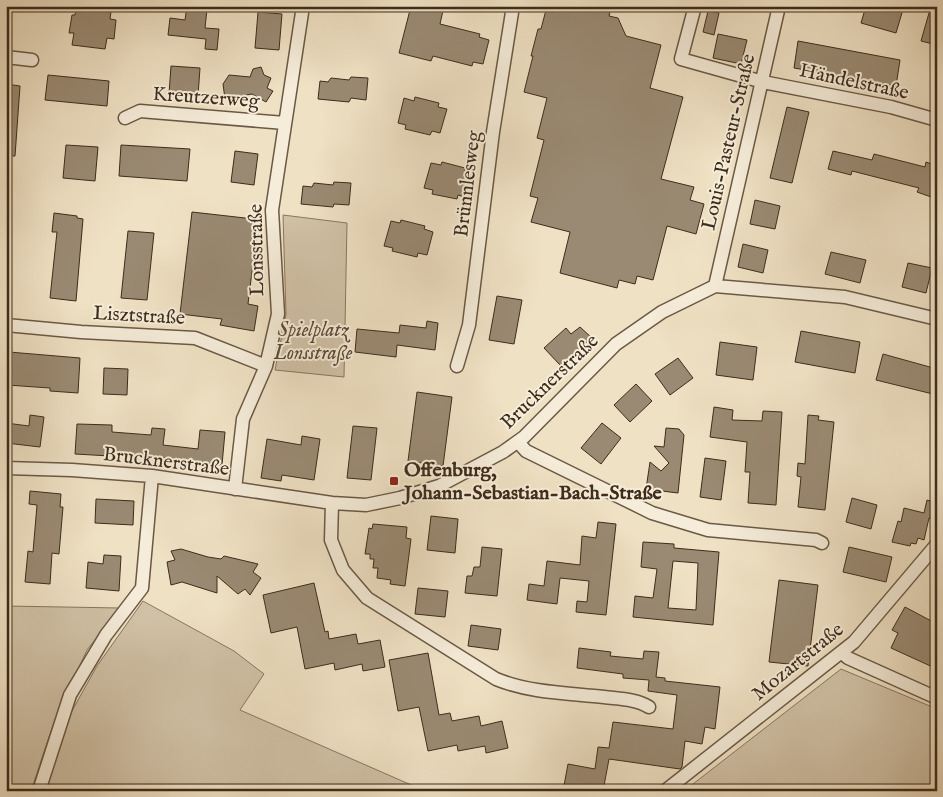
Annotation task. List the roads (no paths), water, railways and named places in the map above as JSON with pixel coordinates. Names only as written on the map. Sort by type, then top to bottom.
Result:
[{"type":"street","name":"Lonsstraße","points":[[235,489],[243,419],[266,366],[278,314],[272,210],[303,6]]},
{"type":"street","name":"Brünnlesweg","points":[[457,366],[469,325],[492,132],[513,6]]},
{"type":"street","name":"Händelstraße","points":[[695,6],[681,59],[763,82],[891,107],[937,120]]},
{"type":"street","name":"Louis-Pasteur-Straße","points":[[715,286],[779,6]]},
{"type":"street","points":[[6,56],[32,60]]},
{"type":"street","name":"Kreutzerweg","points":[[125,118],[140,111],[285,123]]},
{"type":"street","points":[[715,286],[845,297],[937,319]]},
{"type":"street","name":"Brucknerstraße","points":[[6,468],[72,470],[152,476],[332,503],[366,505],[400,498],[439,486],[504,452],[518,442],[616,344],[662,312],[715,286]]},
{"type":"street","name":"Lisztstraße","points":[[6,326],[194,338],[266,366]]},
{"type":"street","points":[[518,442],[526,451],[652,513],[708,530],[816,540],[822,543]]},
{"type":"street","points":[[39,791],[70,695],[106,635],[142,588],[152,476]]},
{"type":"street","points":[[332,503],[330,540],[343,570],[368,598],[376,604],[496,679],[510,685],[535,690],[631,700],[649,707]]},
{"type":"street","name":"Mozartstraße","points":[[665,791],[842,653],[854,642],[937,544]]},
{"type":"street","points":[[842,653],[848,658],[937,698]]},
{"type":"place","name":"Offenburg, Johann-Sebastian-Bach-Straße","points":[[394,481]]},
{"type":"park label","name":"Spielplatz Lonsstraße","points":[[313,342]]}]
